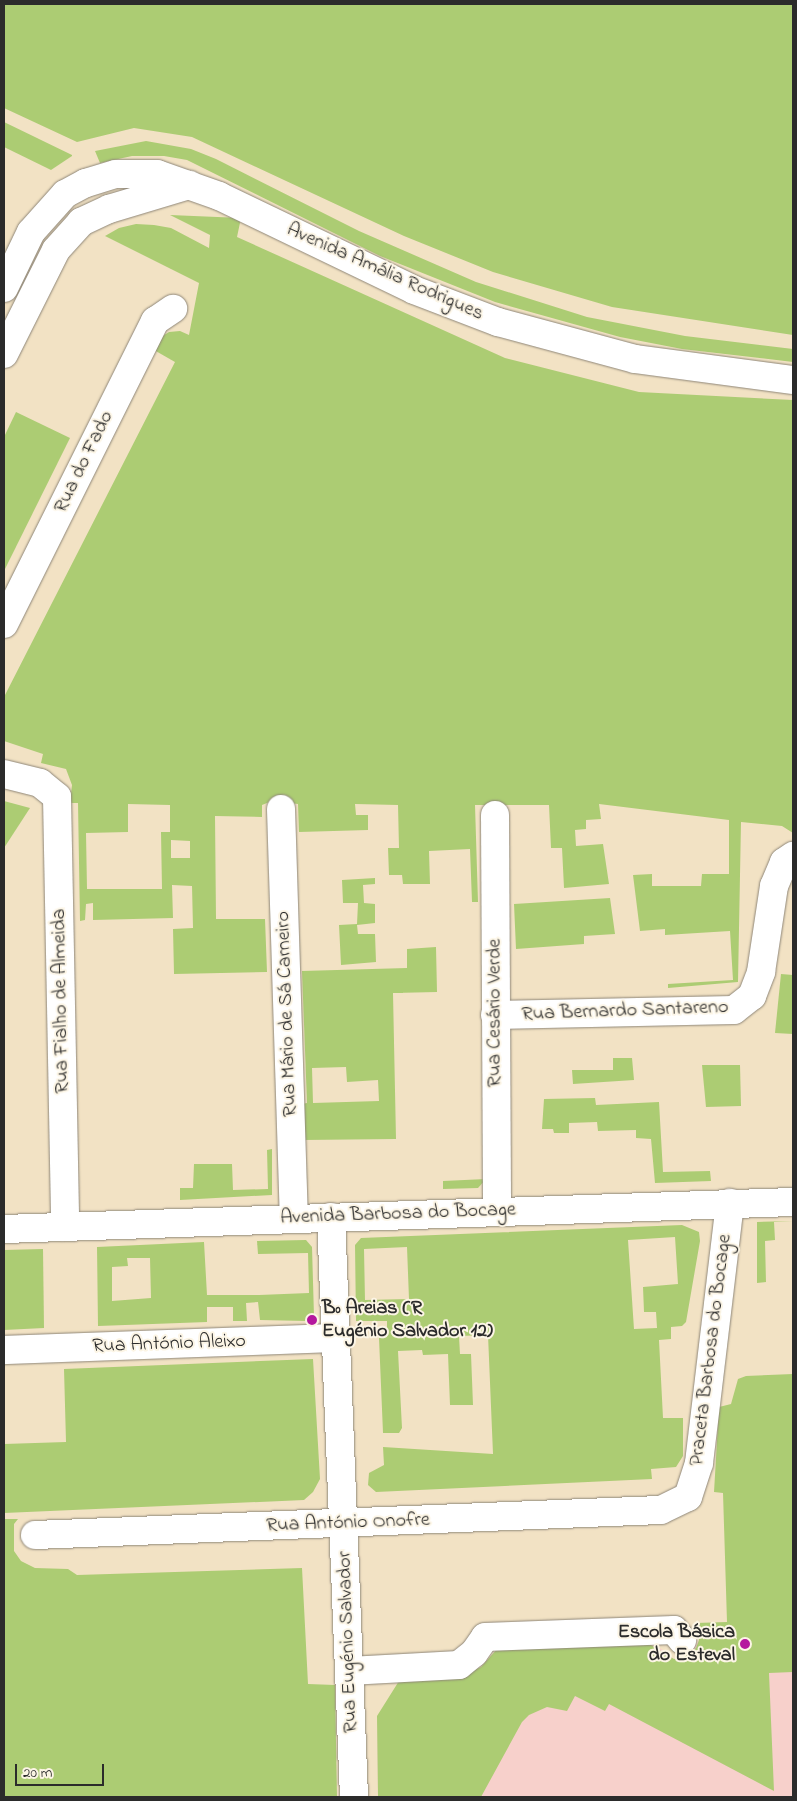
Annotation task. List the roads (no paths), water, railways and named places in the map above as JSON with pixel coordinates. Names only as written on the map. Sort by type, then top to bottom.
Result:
[{"type":"street","name":"Avenida Amália Rodrigues","points":[[4,288],[31,232],[65,194],[86,183],[116,174],[157,174],[219,196],[414,290],[498,322],[635,359],[793,380]]},
{"type":"street","points":[[4,354],[56,250],[82,222],[109,209],[189,185]]},
{"type":"street","name":"Rua do Fado","points":[[4,624],[154,321],[173,309]]},
{"type":"street","name":"Rua Fialho de Almeida","points":[[4,774],[40,783],[57,797],[65,1227]]},
{"type":"street","name":"Rua Mário de Sá Carneiro","points":[[281,809],[294,1219]]},
{"type":"street","name":"Rua Cesário Verde","points":[[494,815],[497,1210]]},
{"type":"street","name":"Rua Bernardo Santareno","points":[[495,1015],[734,1010],[752,996],[762,972],[774,886],[784,862],[793,856]]},
{"type":"street","name":"Avenida Barbosa do Bocage","points":[[4,1229],[497,1210],[793,1202]]},
{"type":"street","name":"Praceta Barbosa do Bocage","points":[[661,1510],[688,1497],[699,1463],[730,1203]]},
{"type":"street","name":"Rua Eugénio Salvador","points":[[331,1217],[334,1338],[354,1797]]},
{"type":"street","name":"Rua António Aleixo","points":[[4,1350],[334,1338]]},
{"type":"street","name":"Rua António Onofre","points":[[35,1536],[661,1510]]},
{"type":"street","points":[[349,1672],[459,1665],[474,1653],[485,1637],[674,1630],[682,1640]]},
{"type":"place","name":"Bº Areias (R Eugénio Salvador 12)","points":[[312,1320]]},
{"type":"place","name":"Escola Básica do Esteval","points":[[745,1644]]}]
